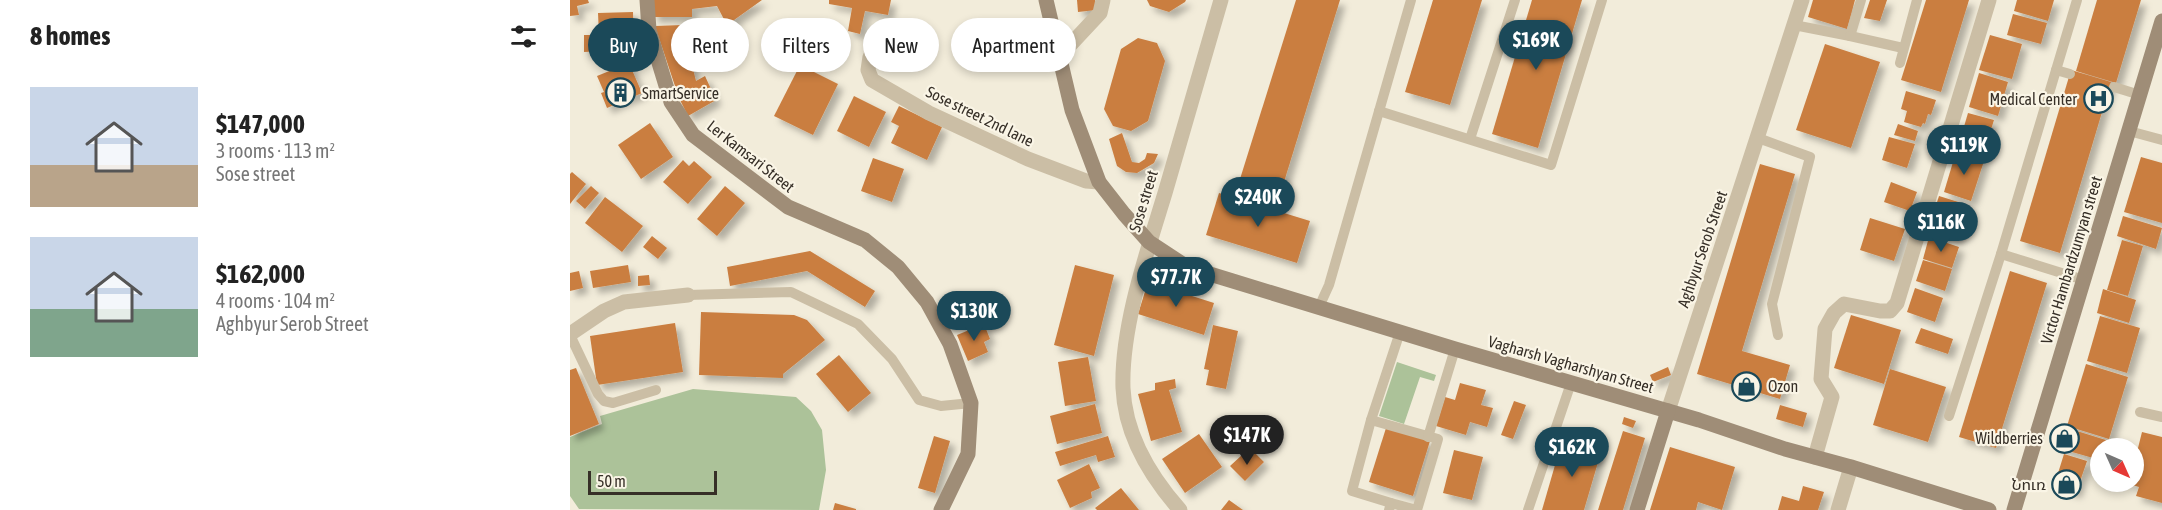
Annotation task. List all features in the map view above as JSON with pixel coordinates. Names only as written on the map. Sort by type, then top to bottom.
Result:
[{"type":"street","name":"Ler Kamsari Street","points":[[647,0],[649,30],[671,102],[693,135],[788,207],[866,240],[898,267],[927,302],[950,344],[971,403],[968,454],[941,510]]},
{"type":"street","points":[[1046,0],[1050,18]]},
{"type":"street","points":[[1076,39],[1100,13],[1103,0]]},
{"type":"street","name":"Sose street","points":[[1180,510],[1149,471],[1137,446],[1123,389],[1128,329],[1149,242],[1221,0]]},
{"type":"street","name":"Aghbyur Serob Street","points":[[1637,510],[1802,0]]},
{"type":"street","points":[[1815,457],[1832,398],[1821,379],[1825,328],[1834,313],[1844,304],[1881,311],[1890,310],[1897,303],[1989,0]]},
{"type":"street","name":"Victor Hambardzumyan street","points":[[2014,510],[2162,21]]},
{"type":"street","name":"Sose street 2nd lane","points":[[869,72],[872,80],[936,117],[1057,171],[1086,181],[1099,182]]},
{"type":"street","points":[[1062,72],[1072,110],[1099,182],[1149,242]]},
{"type":"street","name":"Vagharsh Vagharshyan Street","points":[[1149,242],[1187,267],[1851,466],[1989,510]]},
{"type":"street","points":[[570,334],[604,311],[624,302],[688,295]]},
{"type":"street","points":[[1838,510],[1851,466]]},
{"type":"lane","points":[[1319,307],[1329,285],[1411,0]]},
{"type":"lane","points":[[1470,139],[1515,0]]},
{"type":"lane","points":[[1379,111],[1551,165],[1602,0]]},
{"type":"lane","points":[[1850,36],[1862,0]]},
{"type":"lane","points":[[1900,63],[1917,0]]},
{"type":"lane","points":[[1949,416],[2001,254],[2077,0]]},
{"type":"lane","points":[[1794,25],[1903,48]]},
{"type":"lane","points":[[2056,70],[2070,74]]},
{"type":"lane","points":[[2114,87],[2140,95]]},
{"type":"lane","points":[[2129,131],[2162,140]]},
{"type":"lane","points":[[1758,138],[1810,157],[1772,304],[1778,335]]},
{"type":"lane","points":[[2001,254],[2084,280]]},
{"type":"lane","points":[[688,295],[791,292],[858,324],[892,359],[919,400],[941,406],[971,403]]},
{"type":"lane","points":[[1371,420],[1438,439],[1417,510],[1390,506],[1352,491],[1371,420],[1400,332]]},
{"type":"lane","points":[[570,334],[598,394],[604,401],[613,403],[657,390]]},
{"type":"lane","points":[[1428,437],[1455,349]]},
{"type":"lane","points":[[1528,510],[1571,383]]},
{"type":"lane","points":[[2140,412],[2162,417]]},
{"type":"green space","points":[[1397,362],[1436,375],[1434,381],[1420,377],[1404,424],[1379,416]]},
{"type":"green space","points":[[693,389],[796,397],[811,411],[822,430],[826,470],[819,510],[579,509],[570,496],[570,437],[602,424],[600,416]]},
{"type":"building","points":[[570,0],[588,0],[589,3],[577,6],[579,15],[570,16]]},
{"type":"building","points":[[652,0],[762,0],[737,18],[723,18],[717,6],[692,9],[692,17],[653,17]]},
{"type":"building","points":[[829,0],[891,0],[888,15],[865,11],[860,34],[851,32],[852,8],[829,4]]},
{"type":"building","points":[[1077,0],[1095,0],[1096,10],[1078,12]]},
{"type":"building","points":[[1147,0],[1186,0],[1169,12],[1150,6]]},
{"type":"building","points":[[1296,0],[1340,0],[1276,208],[1235,195]]},
{"type":"building","points":[[1433,0],[1482,0],[1450,105],[1405,92]]},
{"type":"building","points":[[1532,0],[1582,0],[1538,148],[1492,134]]},
{"type":"building","points":[[1813,0],[1855,0],[1847,29],[1808,17]]},
{"type":"building","points":[[1870,0],[1887,0],[1880,21],[1864,18]]},
{"type":"building","points":[[1926,0],[1969,0],[1941,92],[1901,80]]},
{"type":"building","points":[[2017,0],[2054,0],[2048,21],[2014,11]]},
{"type":"building","points":[[2097,0],[2141,0],[2116,83],[2076,71]]},
{"type":"building","points":[[633,12],[633,18],[598,18],[598,13]]},
{"type":"building","points":[[2013,14],[2047,23],[2041,44],[2007,35]]},
{"type":"building","points":[[671,25],[671,72],[694,72],[696,81],[705,76],[716,100],[688,116],[679,98],[659,38],[659,26]]},
{"type":"building","points":[[584,35],[588,35],[588,52],[584,52]]},
{"type":"building","points":[[1990,35],[2022,44],[2012,79],[1979,70]]},
{"type":"building","points":[[1138,38],[1157,43],[1165,61],[1148,121],[1131,131],[1113,126],[1104,109],[1121,49]]},
{"type":"building","points":[[1825,44],[1880,62],[1851,148],[1796,130]]},
{"type":"building","points":[[2071,70],[2111,82],[2060,253],[2020,241]]},
{"type":"building","points":[[607,72],[633,72],[642,93],[607,108],[601,93],[604,92],[597,76]]},
{"type":"building","points":[[796,72],[814,72],[838,84],[813,135],[774,116]]},
{"type":"building","points":[[1979,73],[2008,82],[1998,116],[1969,107]]},
{"type":"building","points":[[1906,91],[1936,100],[1931,115],[1928,114],[1925,124],[1923,123],[1921,127],[1904,122],[1907,111],[1901,109]]},
{"type":"building","points":[[854,96],[886,112],[869,147],[837,131]]},
{"type":"building","points":[[899,106],[942,127],[927,160],[891,143],[899,126],[891,122]]},
{"type":"building","points":[[1968,113],[1994,120],[1983,155],[1958,147]]},
{"type":"building","points":[[650,123],[673,157],[641,179],[618,145]]},
{"type":"building","points":[[1898,124],[1918,131],[1915,141],[1894,135]]},
{"type":"building","points":[[1122,133],[1132,162],[1139,163],[1145,159],[1147,153],[1158,154],[1154,163],[1137,173],[1126,172],[1117,166],[1109,139]]},
{"type":"building","points":[[1889,137],[1915,144],[1907,168],[1882,160]]},
{"type":"building","points":[[1956,152],[1984,161],[1971,201],[1944,192]]},
{"type":"building","points":[[2141,157],[2162,163],[2162,223],[2124,212]]},
{"type":"building","points":[[873,158],[904,169],[892,202],[861,191]]},
{"type":"building","points":[[683,160],[689,166],[694,161],[712,177],[688,204],[663,182]]},
{"type":"building","points":[[1760,164],[1795,174],[1742,351],[1790,365],[1780,399],[1697,374]]},
{"type":"building","points":[[572,172],[586,184],[570,204],[570,174]]},
{"type":"building","points":[[1891,182],[1917,192],[1910,211],[1884,202]]},
{"type":"building","points":[[591,186],[599,193],[585,209],[576,201]]},
{"type":"building","points":[[725,186],[745,203],[717,236],[697,219]]},
{"type":"building","points":[[1219,193],[1310,221],[1297,263],[1206,235]]},
{"type":"building","points":[[1939,196],[1968,205],[1957,239],[1928,230]]},
{"type":"building","points":[[605,197],[643,226],[622,252],[585,223]]},
{"type":"building","points":[[2123,216],[2162,228],[2156,249],[2117,236]]},
{"type":"building","points":[[1870,218],[1905,229],[1894,261],[1860,250]]},
{"type":"building","points":[[652,236],[667,248],[658,259],[643,247]]},
{"type":"building","points":[[1929,237],[1959,247],[1952,268],[1923,259]]},
{"type":"building","points":[[2122,240],[2143,246],[2128,296],[2107,290]]},
{"type":"building","points":[[810,251],[875,291],[865,307],[807,271],[730,286],[727,267]]},
{"type":"building","points":[[1923,260],[1952,269],[1945,291],[1916,281]]},
{"type":"building","points":[[628,265],[631,282],[593,288],[590,271]]},
{"type":"building","points":[[1075,265],[1114,275],[1094,356],[1054,345]]},
{"type":"building","points":[[579,271],[583,288],[570,291],[570,273]]},
{"type":"building","points":[[2010,271],[2047,283],[1996,448],[1959,437]]},
{"type":"building","points":[[649,275],[650,285],[638,286],[638,276]]},
{"type":"building","points":[[1148,282],[1214,303],[1204,335],[1138,314]]},
{"type":"building","points":[[1915,288],[1943,298],[1935,322],[1907,312]]},
{"type":"building","points":[[2103,289],[2136,300],[2129,323],[2097,313]]},
{"type":"building","points":[[701,312],[794,315],[807,320],[825,340],[783,374],[783,378],[699,375]]},
{"type":"building","points":[[1851,315],[1901,330],[1884,384],[1834,368]]},
{"type":"building","points":[[2100,316],[2140,328],[2127,373],[2087,361]]},
{"type":"building","points":[[675,323],[683,372],[597,385],[590,336]]},
{"type":"building","points":[[984,324],[990,339],[984,342],[988,352],[968,361],[957,335]]},
{"type":"building","points":[[1213,325],[1238,331],[1226,389],[1206,385],[1209,370],[1204,369]]},
{"type":"building","points":[[1921,328],[1953,339],[1948,354],[1915,343]]},
{"type":"building","points":[[839,355],[871,393],[848,412],[816,374]]},
{"type":"building","points":[[1088,357],[1096,401],[1065,406],[1058,362]]},
{"type":"building","points":[[2086,364],[2128,377],[2109,438],[2067,426]]},
{"type":"building","points":[[1668,367],[1671,375],[1653,382],[1650,375]]},
{"type":"building","points":[[576,368],[599,424],[570,436],[570,370]]},
{"type":"building","points":[[1890,369],[1946,387],[1928,442],[1873,425]]},
{"type":"building","points":[[1175,379],[1176,388],[1169,390],[1182,432],[1151,441],[1138,394],[1155,390],[1155,383]]},
{"type":"building","points":[[1460,383],[1486,390],[1481,405],[1493,408],[1487,427],[1470,422],[1466,435],[1436,426],[1445,397],[1455,400]]},
{"type":"building","points":[[1514,401],[1526,405],[1513,439],[1501,435]]},
{"type":"building","points":[[1095,404],[1102,433],[1057,444],[1050,416]]},
{"type":"building","points":[[1780,405],[1807,413],[1803,427],[1776,419]]},
{"type":"building","points":[[1624,417],[1636,421],[1633,428],[1622,424]]},
{"type":"building","points":[[2064,427],[2099,438],[2090,438],[2090,457],[2058,448]]},
{"type":"building","points":[[1386,428],[1430,441],[1413,496],[1369,482]]},
{"type":"building","points":[[1623,431],[1645,438],[1623,510],[1598,510]]},
{"type":"building","points":[[2142,432],[2162,437],[2162,503],[2136,496],[2137,492],[2144,492],[2144,438],[2140,438]]},
{"type":"building","points":[[1199,434],[1222,467],[1185,493],[1162,459]]},
{"type":"building","points":[[934,436],[950,441],[935,493],[918,488]]},
{"type":"building","points":[[1108,436],[1115,457],[1098,462],[1096,455],[1060,466],[1055,452]]},
{"type":"building","points":[[1562,441],[1601,452],[1584,510],[1542,510]]},
{"type":"building","points":[[1670,447],[1735,467],[1722,510],[1698,502],[1696,510],[1650,510]]},
{"type":"building","points":[[1454,450],[1483,457],[1472,500],[1443,493]]},
{"type":"building","points":[[1255,453],[1264,462],[1245,481],[1230,466],[1242,455],[1248,460]]},
{"type":"building","points":[[2064,454],[2087,461],[2076,493],[2054,486]]},
{"type":"building","points":[[1089,464],[1100,488],[1091,492],[1092,498],[1070,508],[1057,480]]},
{"type":"building","points":[[1803,486],[1824,492],[1818,510],[1778,510],[1782,496],[1799,501]]},
{"type":"building","points":[[1121,488],[1139,510],[1097,510],[1095,508]]},
{"type":"building","points":[[1229,500],[1243,510],[1221,510]]},
{"type":"building","points":[[835,503],[856,509],[856,510],[833,510]]},
{"type":"place","name":"SmartService","points":[[621,93]]},
{"type":"place","name":"Medical Center","points":[[2098,99]]},
{"type":"place","name":"Ozon","points":[[1747,386]]},
{"type":"place","name":"Wildberries","points":[[2064,438]]},
{"type":"place","name":"Նուռ","points":[[2067,484]]}]
